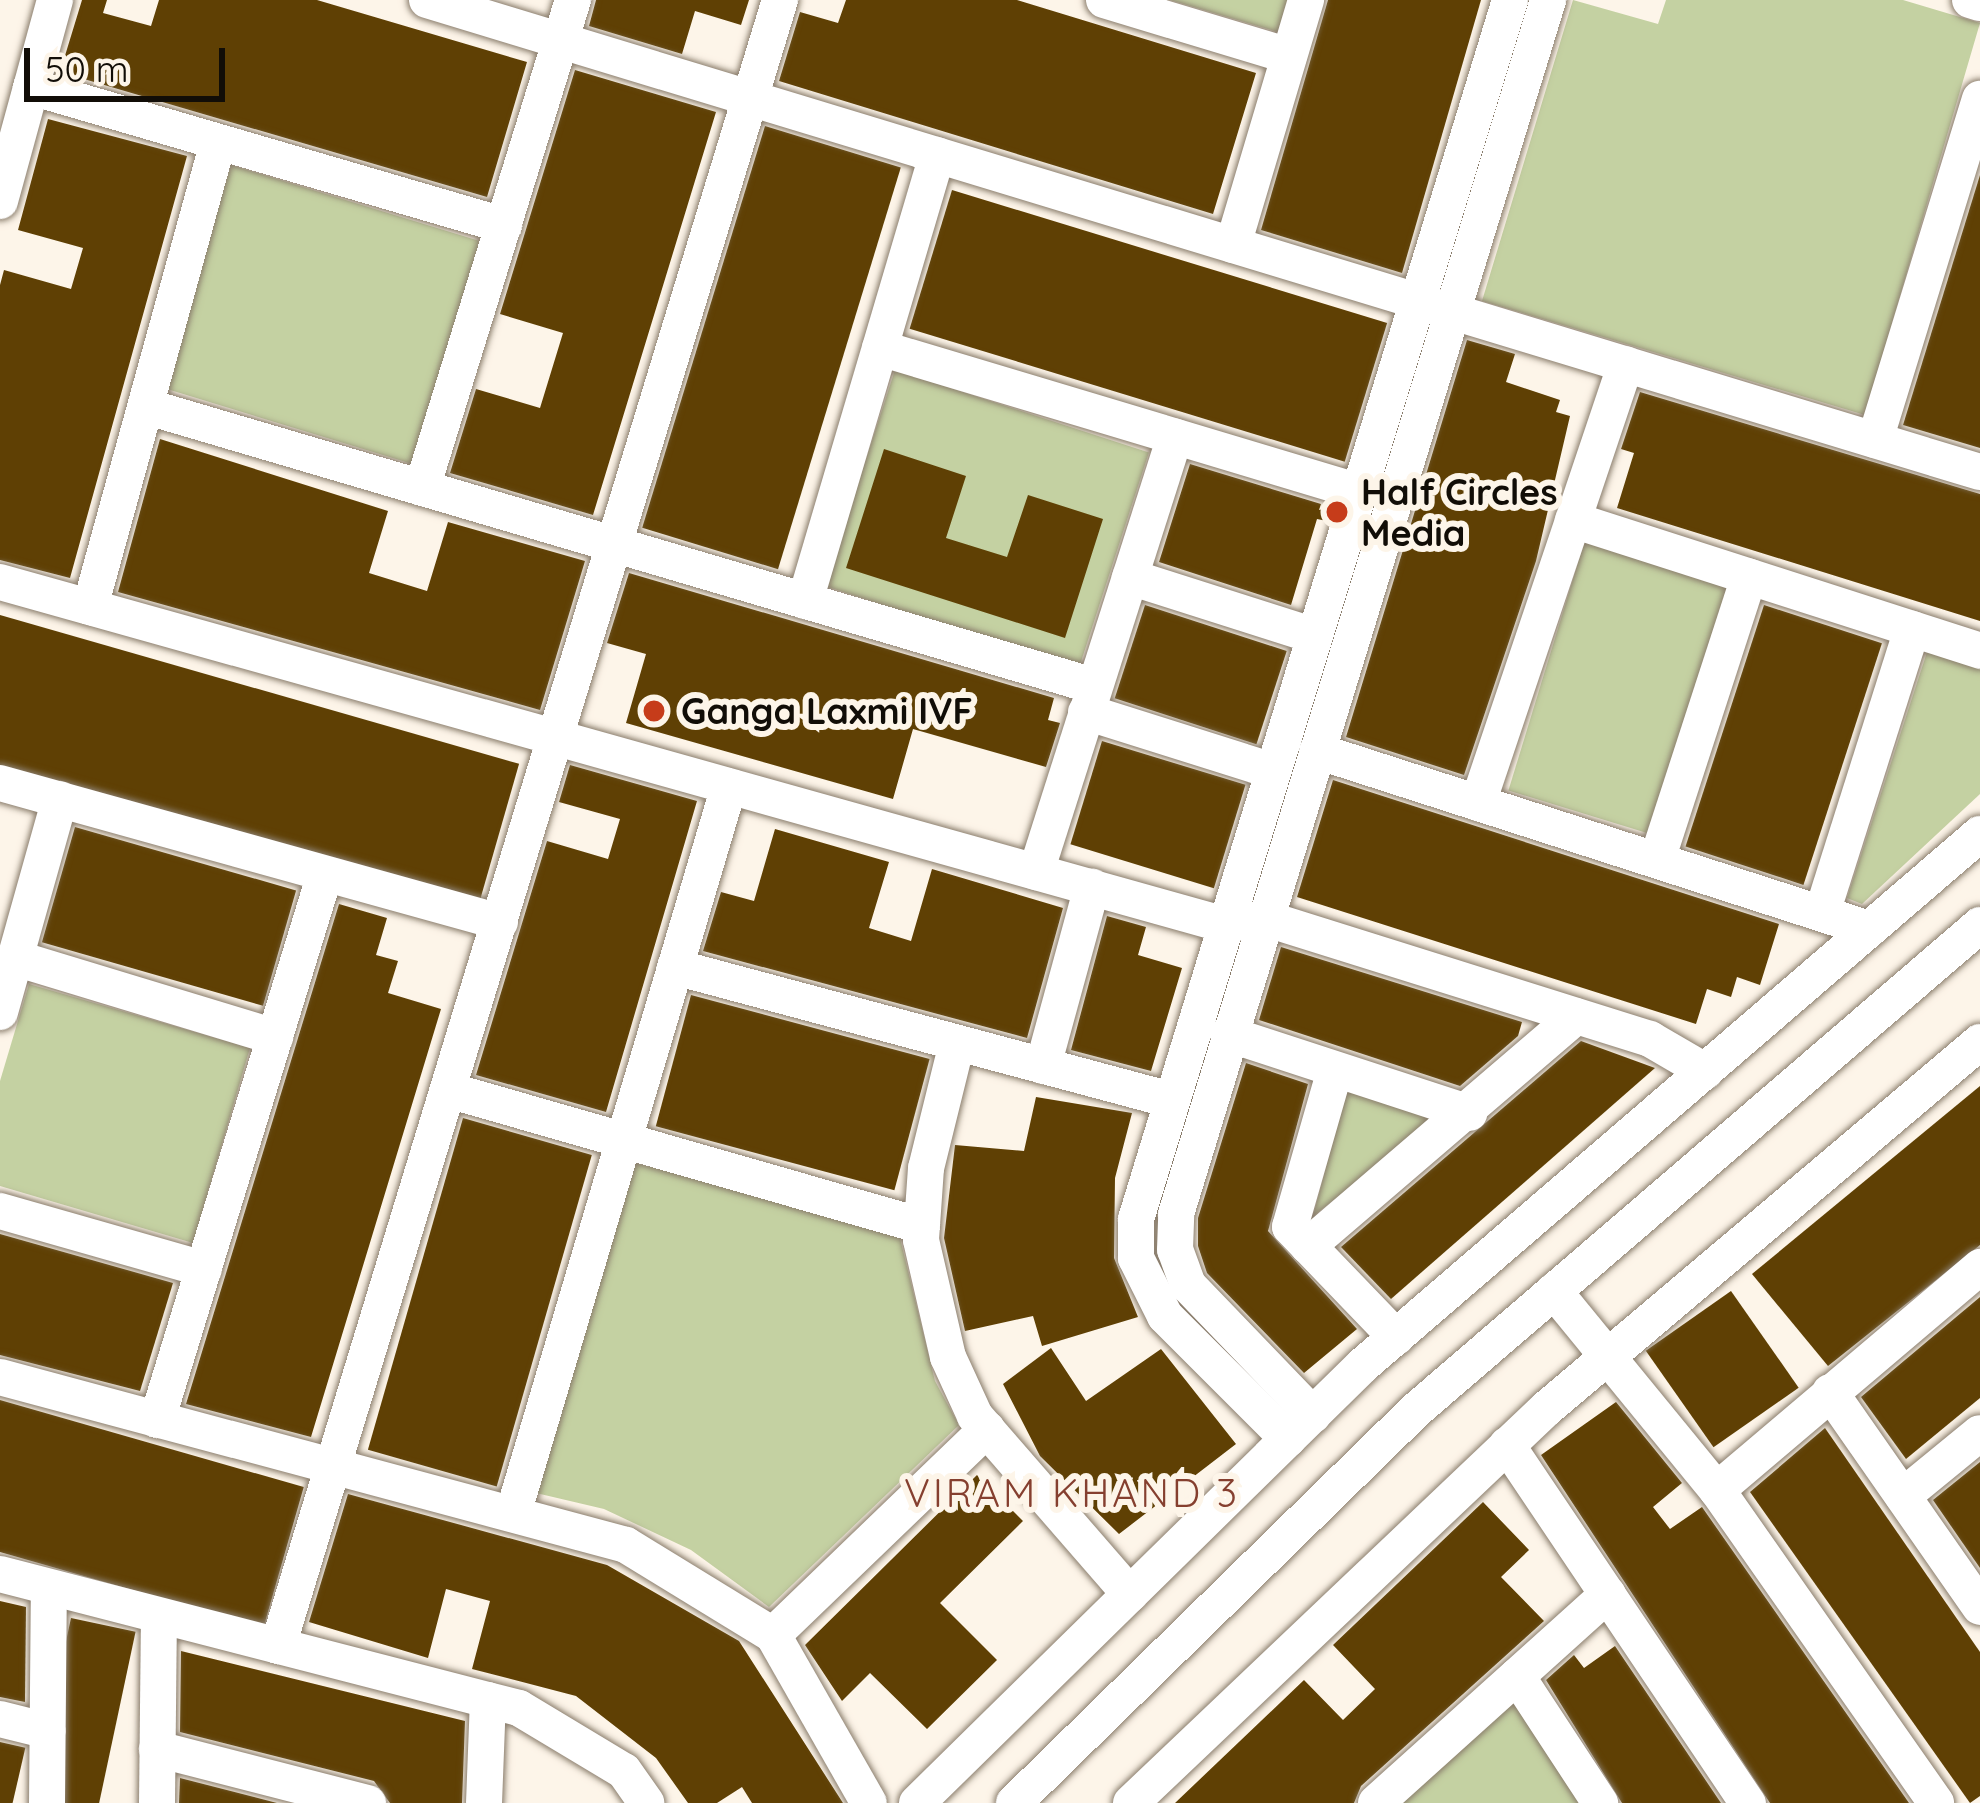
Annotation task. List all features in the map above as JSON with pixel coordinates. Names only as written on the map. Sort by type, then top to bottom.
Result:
[{"type":"street","points":[[0,201],[8,138],[31,87],[55,0]]},
{"type":"street","points":[[427,0],[1980,472]]},
{"type":"street","points":[[422,488],[573,0]]},
{"type":"street","points":[[278,1646],[780,0]]},
{"type":"street","points":[[1233,245],[1306,0]]},
{"type":"street","points":[[1300,1427],[1166,1316],[1136,1258],[1136,1219],[1510,0]]},
{"type":"street","points":[[1300,1427],[1188,1285],[1175,1250],[1185,1175],[1456,313],[1549,0]]},
{"type":"street","points":[[1970,0],[1980,3]]},
{"type":"street","points":[[1120,2],[1289,56]]},
{"type":"street","points":[[31,87],[503,225]]},
{"type":"street","points":[[1875,440],[1980,99]]},
{"type":"street","points":[[90,607],[218,142]]},
{"type":"street","points":[[805,601],[938,155]]},
{"type":"street","points":[[880,348],[1360,492]]},
{"type":"street","points":[[1478,802],[1626,364]]},
{"type":"street","points":[[148,407],[805,601],[1090,699],[1273,771]]},
{"type":"street","points":[[1036,872],[1175,437]]},
{"type":"street","points":[[1573,520],[1980,651]]},
{"type":"street","points":[[1130,577],[1316,636]]},
{"type":"street","points":[[1657,860],[1748,577]]},
{"type":"street","points":[[0,582],[1225,925],[1264,918],[1650,1039],[1705,1071]]},
{"type":"street","points":[[1822,914],[1912,629]]},
{"type":"street","points":[[1317,751],[1870,929]]},
{"type":"street","points":[[0,783],[500,922]]},
{"type":"street","points":[[513,1514],[729,786]]},
{"type":"street","points":[[0,1012],[61,800]]},
{"type":"street","points":[[917,1803],[1396,1336],[1980,834]]},
{"type":"street","points":[[158,1420],[325,874]]},
{"type":"street","points":[[1043,1066],[1092,887]]},
{"type":"street","points":[[1014,1803],[1416,1410],[1980,925]]},
{"type":"street","points":[[15,958],[275,1037]]},
{"type":"street","points":[[675,967],[1171,1100]]},
{"type":"street","points":[[1308,1246],[1469,1113],[1576,1016]]},
{"type":"street","points":[[1228,1034],[1469,1113]]},
{"type":"street","points":[[1130,1803],[1507,1445],[1980,1042]]},
{"type":"street","points":[[957,1043],[926,1168],[922,1226],[948,1357],[987,1429],[1130,1594]]},
{"type":"street","points":[[1335,1070],[1290,1227],[1396,1336]]},
{"type":"street","points":[[448,1090],[922,1226]]},
{"type":"street","points":[[0,1211],[204,1268]]},
{"type":"street","points":[[1717,1490],[1980,1267]]},
{"type":"street","points":[[1554,1291],[1610,1353],[1717,1490],[1936,1803]]},
{"type":"street","points":[[0,1377],[626,1545],[773,1635],[868,1803]]},
{"type":"street","points":[[1830,1392],[1978,1599]]},
{"type":"street","points":[[773,1635],[987,1429]]},
{"type":"street","points":[[1903,1496],[1980,1432]]},
{"type":"street","points":[[1507,1445],[1748,1803]]},
{"type":"street","points":[[0,1574],[488,1700],[578,1740],[624,1771],[646,1803]]},
{"type":"street","points":[[47,1803],[49,1588]]},
{"type":"street","points":[[1376,1803],[1608,1594]]},
{"type":"street","points":[[157,1803],[159,1616]]},
{"type":"street","points":[[1517,1676],[1600,1803]]},
{"type":"street","points":[[484,1803],[488,1700]]},
{"type":"street","points":[[0,1719],[48,1731]]},
{"type":"street","points":[[158,1749],[368,1803]]},
{"type":"green space","points":[[1170,0],[1287,0],[1278,32]]},
{"type":"green space","points":[[1573,0],[1658,24],[1666,0],[1903,0],[1980,23],[1865,415],[1482,301]]},
{"type":"green space","points":[[231,165],[480,241],[412,464],[163,388]]},
{"type":"green space","points":[[895,370],[1149,453],[1079,668],[825,586]]},
{"type":"green space","points":[[1585,540],[1728,584],[1652,834],[1508,791]]},
{"type":"green space","points":[[1928,649],[1980,665],[1980,794],[1862,904],[1847,898]]},
{"type":"green space","points":[[29,984],[250,1048],[193,1243],[0,1186],[0,1081]]},
{"type":"green space","points":[[1347,1088],[1443,1116],[1313,1216]]},
{"type":"green space","points":[[635,1163],[898,1230],[935,1381],[959,1425],[769,1607],[691,1550],[604,1509],[536,1493]]},
{"type":"green space","points":[[1513,1698],[1581,1803],[1396,1803]]},
{"type":"building","points":[[82,0],[107,0],[103,13],[151,26],[159,0],[317,0],[527,62],[487,197],[60,72]]},
{"type":"building","points":[[596,0],[749,0],[741,25],[695,11],[682,54],[589,26]]},
{"type":"building","points":[[846,0],[1017,0],[1256,73],[1213,214],[779,81],[800,12],[838,23]]},
{"type":"building","points":[[1328,0],[1481,0],[1402,273],[1261,230]]},
{"type":"building","points":[[575,70],[716,112],[593,515],[450,473],[476,389],[540,408],[563,333],[500,314]]},
{"type":"building","points":[[48,119],[187,156],[70,578],[0,560],[0,285],[4,270],[71,289],[83,248],[18,230]]},
{"type":"building","points":[[765,126],[901,168],[778,569],[642,528]]},
{"type":"building","points":[[1980,175],[1980,448],[1903,425]]},
{"type":"building","points":[[952,190],[1387,323],[1345,462],[910,329]]},
{"type":"building","points":[[1467,340],[1515,354],[1506,382],[1560,400],[1556,412],[1570,416],[1536,561],[1464,775],[1346,737]]},
{"type":"building","points":[[1640,392],[1980,494],[1980,621],[1617,508],[1634,453],[1621,449]]},
{"type":"building","points":[[160,439],[388,511],[369,573],[427,591],[448,522],[585,561],[540,710],[118,592]]},
{"type":"building","points":[[884,449],[966,476],[946,538],[1007,557],[1028,495],[1103,519],[1065,638],[846,568]]},
{"type":"building","points":[[1190,464],[1321,504],[1319,510],[1331,507],[1327,521],[1317,519],[1291,605],[1159,562]]},
{"type":"building","points":[[629,573],[1054,698],[1048,720],[1060,723],[1046,767],[913,729],[893,799],[626,723],[646,654],[607,643]]},
{"type":"building","points":[[1145,605],[1287,651],[1256,744],[1115,698]]},
{"type":"building","points":[[1764,605],[1882,643],[1803,885],[1686,847]]},
{"type":"building","points":[[0,615],[519,764],[479,904],[0,767]]},
{"type":"building","points":[[1102,741],[1245,785],[1214,888],[1070,844]]},
{"type":"building","points":[[570,765],[697,801],[606,1112],[476,1075],[547,841],[608,859],[620,819],[559,802]]},
{"type":"building","points":[[1333,780],[1779,924],[1760,985],[1737,977],[1731,997],[1707,989],[1696,1024],[1297,897]]},
{"type":"building","points":[[75,827],[296,890],[263,1006],[42,942]]},
{"type":"building","points":[[775,829],[889,862],[869,928],[911,941],[932,869],[1063,908],[1027,1038],[703,951],[721,892],[754,901]]},
{"type":"building","points":[[339,904],[387,918],[376,955],[398,961],[388,993],[441,1009],[311,1437],[186,1404]]},
{"type":"building","points":[[1107,916],[1146,927],[1138,955],[1182,968],[1151,1071],[1071,1050]]},
{"type":"building","points":[[1281,947],[1522,1022],[1518,1036],[1460,1086],[1259,1020]]},
{"type":"building","points":[[691,995],[930,1059],[894,1190],[656,1126]]},
{"type":"building","points":[[1581,1041],[1655,1068],[1391,1299],[1341,1247]]},
{"type":"building","points":[[1246,1063],[1308,1084],[1268,1231],[1357,1329],[1304,1373],[1207,1273],[1198,1246],[1198,1218]]},
{"type":"building","points":[[1980,1086],[1980,1245],[1828,1366],[1752,1274]]},
{"type":"building","points":[[1036,1097],[1132,1113],[1115,1178],[1114,1258],[1138,1317],[1042,1346],[1033,1316],[965,1331],[944,1238],[955,1145],[1024,1151]]},
{"type":"building","points":[[463,1118],[592,1155],[497,1487],[368,1450]]},
{"type":"building","points":[[0,1234],[173,1283],[140,1391],[0,1355]]},
{"type":"building","points":[[1731,1291],[1799,1388],[1713,1447],[1646,1351]]},
{"type":"building","points":[[1980,1297],[1980,1398],[1906,1459],[1861,1397]]},
{"type":"building","points":[[1051,1348],[1086,1401],[1161,1349],[1236,1444],[1119,1534],[1040,1456],[1003,1384]]},
{"type":"building","points":[[0,1400],[304,1487],[264,1627],[0,1552]]},
{"type":"building","points":[[1616,1402],[1682,1483],[1653,1507],[1670,1529],[1702,1507],[1909,1803],[1770,1803],[1541,1455]]},
{"type":"building","points":[[1825,1428],[1980,1652],[1980,1796],[1970,1803],[1750,1492]]},
{"type":"building","points":[[1980,1462],[1980,1568],[1933,1500]]},
{"type":"building","points":[[977,1475],[1023,1521],[940,1603],[997,1660],[927,1729],[870,1673],[842,1701],[805,1645]]},
{"type":"building","points":[[348,1494],[607,1565],[739,1641],[843,1803],[752,1803],[742,1787],[717,1803],[688,1803],[656,1758],[576,1696],[472,1669],[490,1601],[446,1589],[428,1658],[309,1622]]},
{"type":"building","points":[[1483,1502],[1529,1550],[1501,1577],[1544,1621],[1361,1786],[1354,1803],[1175,1803],[1304,1680],[1343,1720],[1375,1689],[1333,1645]]},
{"type":"building","points":[[0,1601],[26,1607],[25,1702],[0,1697]]},
{"type":"building","points":[[71,1618],[136,1632],[99,1803],[33,1799]]},
{"type":"building","points":[[1615,1646],[1721,1803],[1622,1803],[1546,1680],[1574,1655],[1584,1668]]},
{"type":"building","points":[[181,1651],[465,1721],[462,1803],[390,1803],[374,1781],[180,1732]]},
{"type":"building","points":[[0,1742],[25,1748],[13,1803],[0,1803]]},
{"type":"building","points":[[180,1778],[277,1803],[179,1803]]},
{"type":"place","name":"Half Circles Media","points":[[1337,512]]},
{"type":"place","name":"Ganga Laxmi IVF","points":[[654,711]]},
{"type":"district","name":"VIRAM KHAND 3","points":[[1072,1493]]}]
